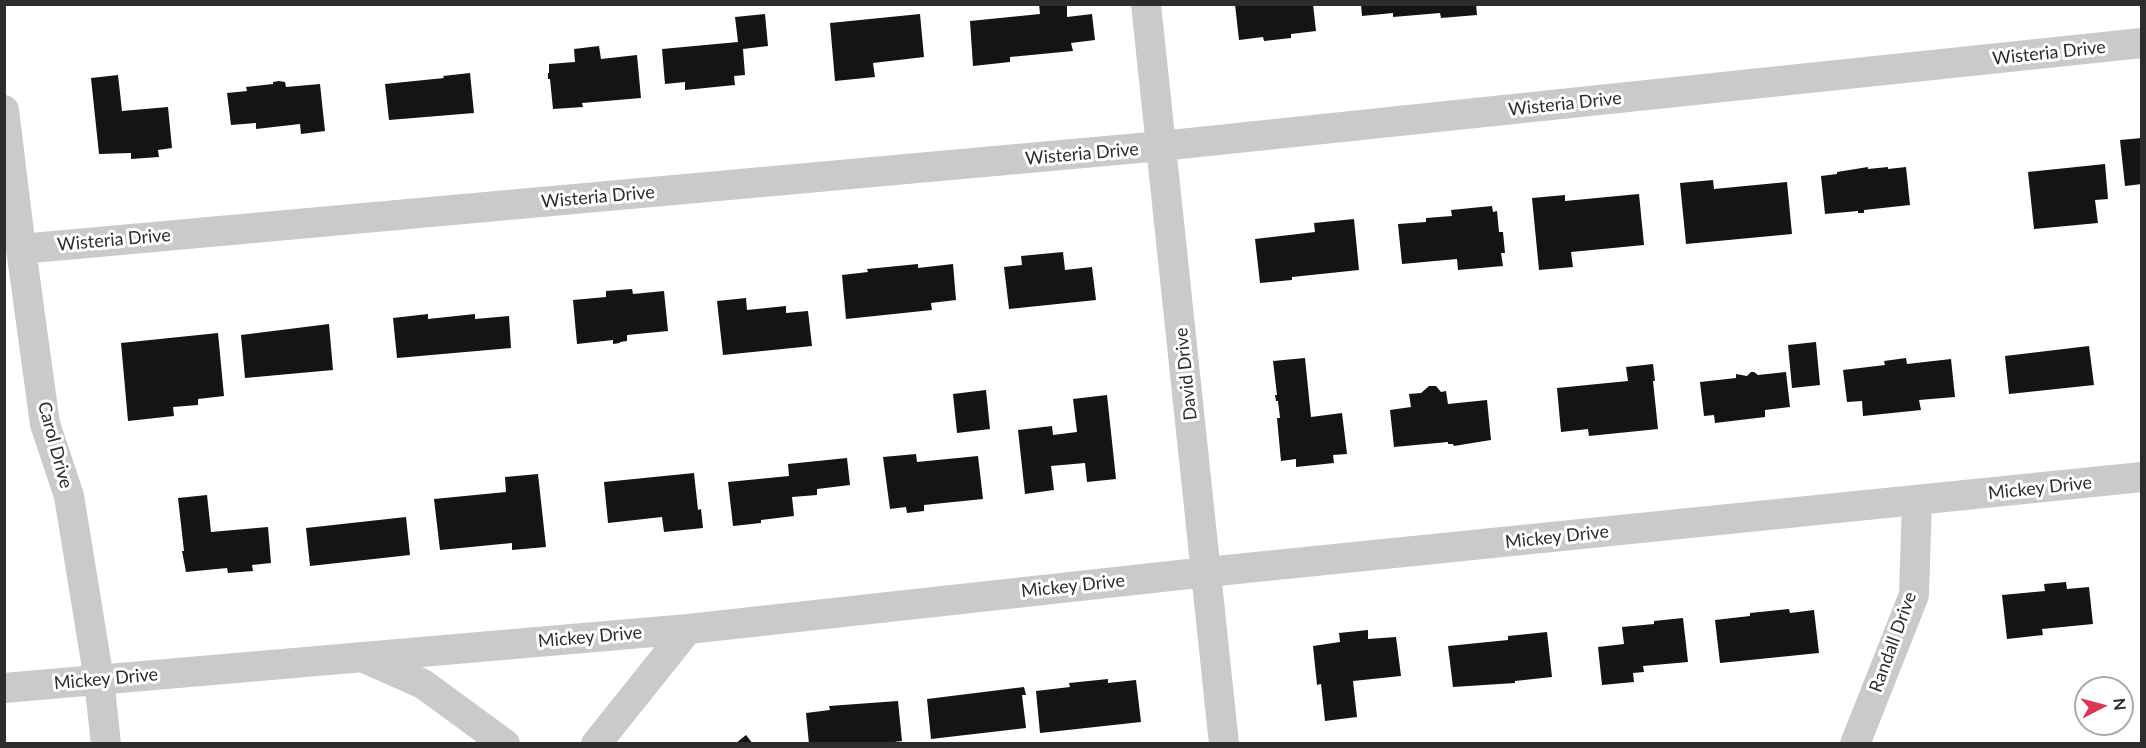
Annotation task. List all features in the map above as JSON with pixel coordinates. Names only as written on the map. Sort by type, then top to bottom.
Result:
[{"type":"street","name":"David Drive","points":[[1146,4],[1224,744]]},
{"type":"street","name":"Wisteria Drive","points":[[21,249],[1161,146],[2142,43]]},
{"type":"street","name":"Carol Drive","points":[[4,110],[45,423],[69,496],[99,680],[106,744]]},
{"type":"street","name":"Mickey Drive","points":[[4,688],[688,629],[1207,572],[2142,477]]},
{"type":"street","name":"Randall Drive","points":[[1855,744],[1914,595],[1917,501]]},
{"type":"street","points":[[597,744],[688,629]]},
{"type":"street","points":[[360,656],[423,684],[506,744]]},
{"type":"building","points":[[1039,4],[1067,4],[1067,17],[1092,14],[1095,40],[1071,43],[1073,51],[1010,57],[1010,62],[973,66],[970,21],[1040,14]]},
{"type":"building","points":[[1235,4],[1313,4],[1316,31],[1291,34],[1291,38],[1264,41],[1263,37],[1239,40]]},
{"type":"building","points":[[1361,4],[1476,4],[1477,15],[1441,18],[1440,13],[1393,17],[1393,13],[1362,16]]},
{"type":"building","points":[[765,14],[768,46],[743,49],[745,75],[734,76],[735,85],[685,90],[685,82],[665,84],[662,49],[738,42],[735,17]]},
{"type":"building","points":[[920,14],[924,57],[873,63],[875,77],[835,81],[830,23]]},
{"type":"building","points":[[599,46],[601,59],[637,55],[641,98],[582,103],[583,107],[553,109],[550,79],[548,79],[549,64],[575,62],[574,49]]},
{"type":"building","points":[[470,73],[474,113],[389,120],[385,84]]},
{"type":"building","points":[[118,75],[122,111],[168,107],[172,148],[158,150],[159,157],[131,159],[131,153],[99,154],[91,78]]},
{"type":"building","points":[[279,81],[285,82],[286,87],[320,84],[325,131],[301,134],[300,124],[256,129],[256,123],[231,125],[227,93],[247,91],[246,87],[273,84]]},
{"type":"building","points":[[2142,138],[2142,184],[2125,186],[2120,140]]},
{"type":"building","points":[[2105,164],[2108,199],[2095,200],[2098,223],[2034,229],[2028,172]]},
{"type":"building","points":[[1868,167],[1868,169],[1888,167],[1888,169],[1906,167],[1910,205],[1864,210],[1864,213],[1858,213],[1858,211],[1825,214],[1821,176]]},
{"type":"building","points":[[1713,180],[1714,189],[1787,182],[1792,234],[1686,244],[1680,183]]},
{"type":"building","points":[[1639,194],[1644,245],[1571,252],[1573,267],[1539,270],[1532,198],[1565,195],[1565,201]]},
{"type":"building","points":[[1492,206],[1493,212],[1497,211],[1499,232],[1503,232],[1505,253],[1501,253],[1503,266],[1458,270],[1457,259],[1402,264],[1398,224],[1426,222],[1426,218],[1452,216],[1451,210]]},
{"type":"building","points":[[1354,219],[1359,270],[1260,283],[1255,239],[1315,232],[1314,223]]},
{"type":"building","points":[[1063,252],[1065,270],[1092,267],[1096,300],[1009,309],[1004,267],[1022,265],[1021,256]]},
{"type":"building","points":[[918,264],[918,268],[953,264],[956,300],[931,303],[932,310],[846,319],[842,275],[868,272],[867,269]]},
{"type":"building","points":[[632,289],[633,294],[664,291],[668,331],[627,335],[627,341],[613,344],[613,340],[577,344],[573,300],[606,297],[606,291]]},
{"type":"building","points":[[746,298],[747,310],[786,306],[786,313],[808,311],[812,346],[723,355],[717,301]]},
{"type":"building","points":[[428,314],[428,319],[475,314],[475,319],[509,316],[511,348],[397,358],[393,318]]},
{"type":"building","points":[[329,324],[333,370],[245,378],[241,335]]},
{"type":"building","points":[[218,333],[224,396],[198,399],[198,405],[173,407],[174,416],[128,421],[121,343]]},
{"type":"building","points":[[1816,342],[1820,385],[1792,388],[1788,345]]},
{"type":"building","points":[[2089,346],[2094,385],[2009,394],[2005,356]]},
{"type":"building","points":[[1305,358],[1311,417],[1342,413],[1347,454],[1333,455],[1334,463],[1296,467],[1296,459],[1281,461],[1277,418],[1280,418],[1275,395],[1277,395],[1273,361]]},
{"type":"building","points":[[1906,358],[1907,364],[1951,359],[1955,397],[1919,400],[1921,410],[1863,416],[1862,401],[1847,402],[1843,370],[1885,365],[1884,361]]},
{"type":"building","points":[[1653,364],[1658,429],[1589,436],[1588,429],[1561,432],[1557,388],[1628,381],[1626,367]]},
{"type":"building","points":[[1751,372],[1758,375],[1786,372],[1790,407],[1765,410],[1765,417],[1715,423],[1714,415],[1704,416],[1700,382],[1736,378],[1736,374],[1747,376]]},
{"type":"building","points":[[1429,386],[1436,386],[1441,392],[1446,391],[1448,404],[1487,400],[1491,440],[1454,446],[1448,442],[1394,447],[1390,410],[1411,407],[1409,394],[1421,393]]},
{"type":"building","points":[[986,390],[990,429],[957,433],[953,394]]},
{"type":"building","points":[[1107,395],[1116,479],[1087,482],[1085,463],[1051,466],[1054,490],[1025,494],[1018,430],[1052,426],[1053,435],[1077,432],[1073,399]]},
{"type":"building","points":[[916,454],[917,462],[978,456],[983,499],[924,505],[924,511],[907,513],[906,507],[890,509],[883,457]]},
{"type":"building","points":[[847,458],[850,485],[817,489],[817,495],[792,497],[794,516],[733,526],[728,482],[789,476],[788,464]]},
{"type":"building","points":[[694,473],[698,510],[701,509],[703,528],[664,532],[662,517],[608,523],[604,482]]},
{"type":"building","points":[[538,474],[546,547],[512,550],[512,543],[440,550],[434,499],[506,492],[505,477]]},
{"type":"building","points":[[207,495],[211,532],[268,527],[271,563],[252,565],[253,571],[228,573],[227,568],[186,572],[178,498]]},
{"type":"building","points":[[406,517],[410,555],[310,566],[306,528]]},
{"type":"building","points":[[2066,582],[2067,589],[2089,587],[2093,624],[2042,629],[2043,635],[2007,639],[2002,595],[2045,591],[2044,584]]},
{"type":"building","points":[[1789,609],[1790,613],[1814,610],[1819,653],[1720,663],[1715,620]]},
{"type":"building","points":[[1683,618],[1688,662],[1643,666],[1644,672],[1633,673],[1634,682],[1602,685],[1598,647],[1624,644],[1622,627]]},
{"type":"building","points":[[1368,630],[1368,639],[1396,637],[1401,676],[1353,681],[1357,717],[1325,721],[1321,684],[1317,685],[1313,646],[1340,642],[1339,633]]},
{"type":"building","points":[[1547,632],[1552,677],[1515,681],[1515,683],[1453,687],[1448,646],[1508,640],[1508,636]]},
{"type":"building","points":[[1108,679],[1108,683],[1136,680],[1141,722],[1040,733],[1036,691],[1070,687],[1069,683]]},
{"type":"building","points":[[1024,687],[1026,695],[1022,695],[1026,728],[931,739],[927,699]]},
{"type":"building","points":[[898,701],[902,741],[879,744],[809,744],[806,713],[830,710],[829,706]]},
{"type":"building","points":[[746,735],[753,744],[735,744]]}]
